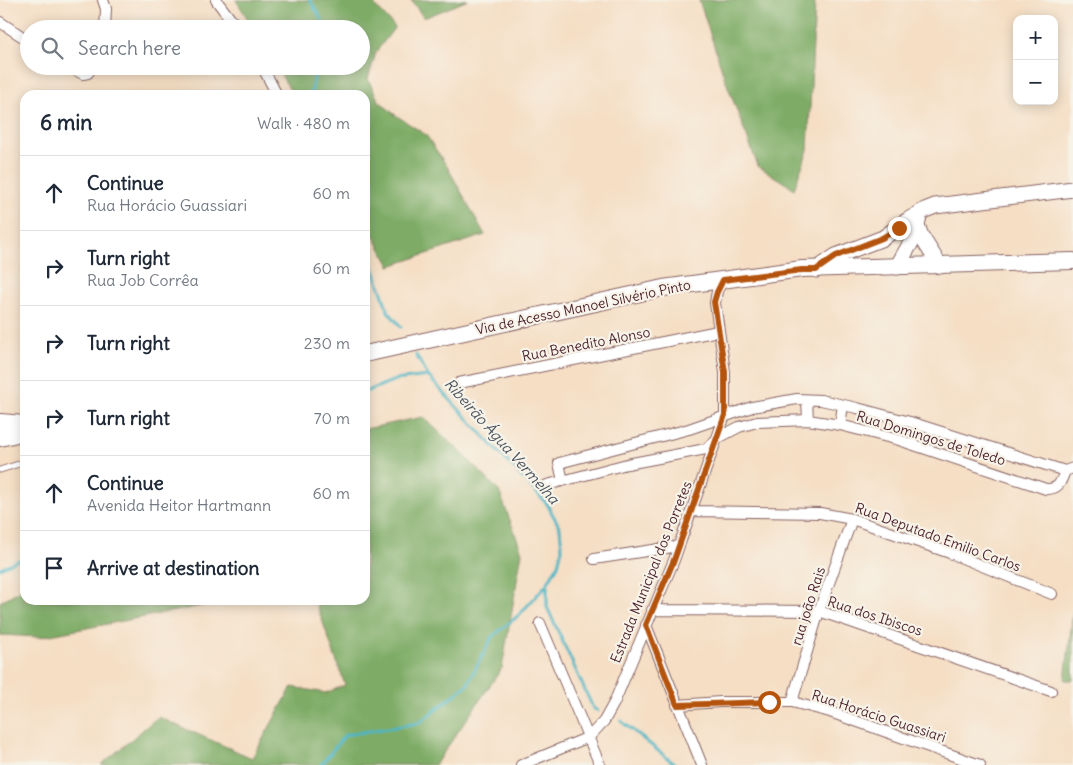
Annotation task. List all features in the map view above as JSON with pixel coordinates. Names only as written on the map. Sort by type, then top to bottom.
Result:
[{"type":"main road","name":"Via de Acesso Manoel Silvério Pinto","points":[[370,353],[654,290],[723,280],[802,270],[1073,261]]},
{"type":"main road","points":[[0,422],[20,424]]},
{"type":"main road","points":[[0,438],[20,433]]},
{"type":"street","points":[[103,0],[106,9],[105,20]]},
{"type":"street","points":[[216,0],[231,20]]},
{"type":"street","points":[[0,22],[20,35]]},
{"type":"street","points":[[267,75],[274,90]]},
{"type":"street","points":[[816,270],[836,256],[882,238],[918,219],[935,206],[1073,188]]},
{"type":"street","points":[[918,219],[921,236],[940,266]]},
{"type":"street","points":[[897,267],[913,239],[918,219]]},
{"type":"street","name":"Estrada Municipal dos Porretes","points":[[521,765],[589,736],[604,721],[614,703],[679,546],[725,415],[725,372],[714,302],[723,280]]},
{"type":"street","name":"Rua Benedito Alonso","points":[[459,383],[718,332]]},
{"type":"street","points":[[807,400],[808,420]]},
{"type":"street","name":"Rua Domingos de Toledo","points":[[547,485],[563,481],[628,464],[706,449],[718,438],[739,427],[757,422],[808,420],[840,425],[899,440],[1046,489],[1055,488],[1059,485],[1069,469],[910,422],[821,400],[807,400],[773,402],[752,407],[689,429],[559,463],[563,481]]},
{"type":"street","points":[[840,425],[843,405]]},
{"type":"street","name":"Rua Deputado Emilio Carlos","points":[[692,511],[820,513],[852,519],[950,554],[1052,594]]},
{"type":"street","name":"rua joão Rais","points":[[792,702],[819,611],[852,519]]},
{"type":"street","points":[[594,560],[679,546]]},
{"type":"street","name":"Rua dos Ibiscos","points":[[652,610],[819,611],[1051,691]]},
{"type":"street","points":[[540,623],[600,765]]},
{"type":"street","points":[[646,625],[702,765]]},
{"type":"street","name":"Rua Horácio Guassiari","points":[[677,705],[721,702],[792,702],[830,712],[980,765]]},
{"type":"lane","points":[[0,470],[20,464]]},
{"type":"green space","points":[[236,0],[370,0],[395,27],[376,52],[370,72],[370,20],[248,20]]},
{"type":"green space","points":[[411,0],[468,0],[424,18]]},
{"type":"green space","points":[[699,0],[815,0],[808,150],[794,189],[758,166],[725,79]]},
{"type":"green space","points":[[281,75],[369,75],[368,79],[378,100],[394,114],[426,135],[448,168],[485,235],[390,266],[370,229],[370,90],[290,90]]},
{"type":"green space","points":[[423,417],[499,491],[522,552],[502,668],[435,765],[101,765],[158,717],[252,758],[292,687],[326,693],[345,685],[317,605],[370,605],[370,428]]},
{"type":"green space","points":[[20,590],[20,605],[206,605],[40,637],[0,635],[0,602]]},
{"type":"green space","points":[[1073,611],[1073,680],[1065,680]]},
{"type":"waterway","name":"Ribeirão Água Vermelha","points":[[310,0],[322,20]]},
{"type":"waterway","name":"Ribeirão Água Vermelha","points":[[312,90],[314,75]]},
{"type":"waterway","name":"Ribeirão Água Vermelha","points":[[370,259],[388,311],[401,327]]},
{"type":"waterway","name":"Ribeirão Água Vermelha","points":[[416,355],[428,376],[547,504],[560,528],[562,549],[558,565],[547,584],[547,607],[593,708],[598,711]]},
{"type":"waterway","points":[[370,390],[395,380],[428,376]]},
{"type":"waterway","points":[[0,568],[20,559]]},
{"type":"waterway","points":[[321,765],[345,735],[419,723],[467,685],[492,637],[519,615],[547,584]]},
{"type":"waterway","name":"Ribeirão Água Vermelha","points":[[621,721],[676,765]]},
{"type":"route","points":[[769,702],[721,702],[677,705],[646,625],[674,560],[725,415],[725,372],[714,302],[723,280],[816,270],[836,256],[864,246],[899,228]]}]
